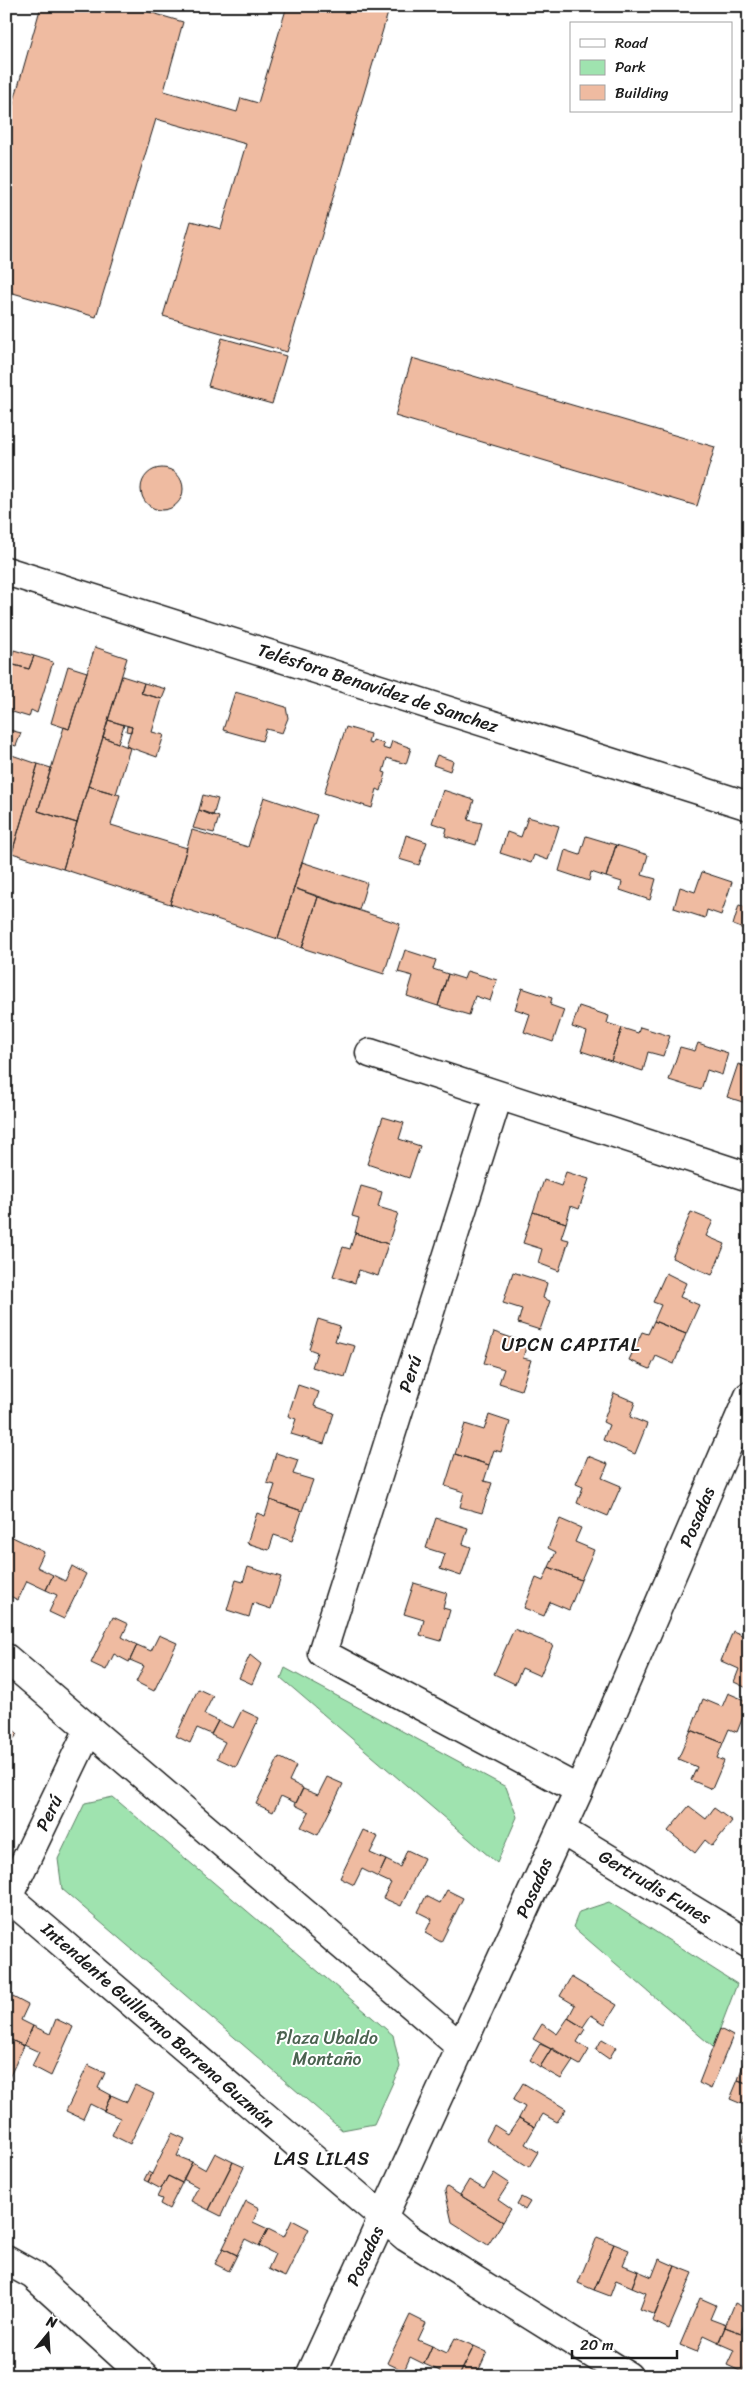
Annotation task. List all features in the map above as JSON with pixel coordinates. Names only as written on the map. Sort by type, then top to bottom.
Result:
[{"type":"street","name":"Telésfora Benavídez de Sanchez","points":[[6,571],[749,806]]},
{"type":"street","points":[[370,1054],[749,1177]]},
{"type":"street","name":"Perú","points":[[498,1096],[322,1652],[579,1790]]},
{"type":"street","name":"Posadas","points":[[310,2376],[579,1790],[749,1396]]},
{"type":"street","points":[[6,1658],[461,2047]]},
{"type":"street","name":"Perú","points":[[8,1897],[89,1729]]},
{"type":"street","name":"Gertrudis Funes","points":[[561,1830],[749,1944]]},
{"type":"street","name":"Intendente Guillermo Barrena Guzmán","points":[[8,1897],[406,2237],[628,2376]]},
{"type":"street","points":[[6,2260],[33,2275],[144,2376]]},
{"type":"green space","points":[[285,1668],[506,1787],[517,1817],[497,1863],[281,1678]]},
{"type":"green space","name":"Plaza Ubaldo Montaño","points":[[113,1797],[393,2035],[400,2067],[374,2124],[342,2130],[62,1889],[58,1859],[85,1803]]},
{"type":"green space","points":[[609,1902],[737,1984],[713,2047],[573,1927],[579,1912]]},
{"type":"building","points":[[41,6],[129,6],[183,22],[164,91],[237,112],[241,98],[258,103],[287,6],[390,6],[287,352],[163,316],[191,221],[221,229],[246,144],[156,119],[96,317],[6,291],[6,129]]},
{"type":"building","points":[[222,338],[286,356],[272,404],[208,386]]},
{"type":"building","points":[[412,358],[715,447],[697,506],[395,416]]},
{"type":"building","points":[[162,468],[177,474],[183,489],[177,504],[162,510],[147,504],[141,489],[147,474]]},
{"type":"building","points":[[749,507],[749,524],[744,522]]},
{"type":"building","points":[[95,647],[127,658],[77,823],[38,811],[64,727],[69,729]]},
{"type":"building","points":[[14,650],[34,656],[29,669],[10,664]]},
{"type":"building","points":[[34,656],[53,662],[37,713],[31,710],[29,717],[6,710],[6,675],[10,664],[29,669]]},
{"type":"building","points":[[68,666],[87,672],[69,729],[51,723]]},
{"type":"building","points":[[122,676],[144,683],[141,693],[162,699],[152,732],[164,735],[157,757],[126,746],[132,727],[108,720]]},
{"type":"building","points":[[144,683],[166,689],[162,699],[141,693]]},
{"type":"building","points":[[235,692],[286,707],[288,718],[282,733],[266,729],[262,741],[223,730]]},
{"type":"building","points":[[108,720],[124,725],[118,743],[103,737]]},
{"type":"building","points":[[127,726],[132,727],[131,732],[126,731]]},
{"type":"building","points":[[346,727],[370,734],[368,743],[372,744],[373,740],[384,744],[383,748],[389,750],[392,741],[411,748],[406,764],[387,758],[383,772],[386,773],[381,791],[377,789],[372,808],[324,793]]},
{"type":"building","points":[[6,729],[21,733],[16,746],[6,743]]},
{"type":"building","points":[[103,737],[130,748],[116,794],[88,786]]},
{"type":"building","points":[[6,753],[38,764],[12,853],[6,851]]},
{"type":"building","points":[[437,755],[453,761],[450,771],[433,765]]},
{"type":"building","points":[[38,764],[51,768],[38,811],[77,823],[63,869],[12,853]]},
{"type":"building","points":[[88,786],[120,795],[111,825],[187,848],[170,904],[63,869]]},
{"type":"building","points":[[443,790],[474,800],[468,820],[482,823],[476,845],[445,836],[447,828],[432,823]]},
{"type":"building","points":[[203,795],[218,799],[213,816],[199,810]]},
{"type":"building","points":[[264,797],[317,815],[278,939],[170,904],[192,830],[248,847]]},
{"type":"building","points":[[199,810],[219,817],[214,833],[193,828]]},
{"type":"building","points":[[528,817],[559,826],[548,860],[534,855],[531,863],[500,853],[507,832],[521,837]]},
{"type":"building","points":[[406,835],[427,842],[419,865],[399,859]]},
{"type":"building","points":[[586,836],[616,845],[606,877],[591,872],[589,881],[559,871],[565,850],[580,855]]},
{"type":"building","points":[[616,845],[648,855],[642,875],[656,879],[650,900],[620,890],[622,882],[606,877]]},
{"type":"building","points":[[302,862],[367,883],[359,910],[294,888]]},
{"type":"building","points":[[702,872],[732,882],[721,915],[707,910],[705,918],[674,908],[680,887],[695,892]]},
{"type":"building","points":[[294,888],[318,897],[302,948],[278,939]]},
{"type":"building","points":[[318,897],[400,924],[384,974],[302,948]]},
{"type":"building","points":[[739,905],[749,908],[749,931],[733,925]]},
{"type":"building","points":[[405,950],[436,960],[433,969],[448,974],[438,1006],[407,996],[413,976],[398,972]]},
{"type":"building","points":[[467,971],[497,980],[490,1001],[475,996],[469,1015],[438,1006],[448,974],[464,979]]},
{"type":"building","points":[[522,988],[552,998],[550,1005],[564,1010],[553,1042],[524,1032],[530,1014],[515,1009]]},
{"type":"building","points":[[579,1006],[609,1016],[607,1023],[622,1028],[611,1061],[581,1051],[587,1032],[572,1027]]},
{"type":"building","points":[[640,1027],[670,1036],[663,1056],[648,1052],[643,1071],[611,1061],[622,1028],[638,1033]]},
{"type":"building","points":[[698,1043],[728,1053],[722,1075],[707,1070],[701,1090],[669,1080],[680,1047],[695,1051]]},
{"type":"building","points":[[738,1064],[749,1068],[749,1104],[727,1097]]},
{"type":"building","points":[[383,1117],[404,1123],[399,1139],[420,1146],[409,1178],[367,1164]]},
{"type":"building","points":[[566,1172],[589,1179],[579,1209],[571,1206],[566,1223],[533,1212],[544,1180],[561,1186]]},
{"type":"building","points":[[361,1186],[382,1192],[378,1207],[398,1213],[388,1244],[355,1233],[359,1218],[352,1216]]},
{"type":"building","points":[[533,1212],[566,1223],[561,1238],[569,1240],[559,1271],[538,1263],[542,1249],[523,1243]]},
{"type":"building","points":[[691,1212],[713,1221],[706,1236],[725,1244],[712,1275],[672,1258]]},
{"type":"building","points":[[355,1233],[388,1244],[378,1276],[359,1270],[355,1283],[333,1276],[343,1247],[350,1249]]},
{"type":"building","points":[[513,1272],[547,1283],[543,1298],[550,1301],[540,1330],[518,1323],[522,1309],[503,1303]]},
{"type":"building","points":[[666,1273],[686,1283],[680,1297],[699,1305],[686,1334],[654,1321],[661,1305],[653,1302]]},
{"type":"building","points":[[318,1319],[340,1326],[335,1341],[355,1346],[345,1377],[312,1367],[317,1352],[309,1349]]},
{"type":"building","points":[[654,1321],[686,1334],[674,1364],[656,1356],[650,1369],[629,1360],[642,1332],[648,1334]]},
{"type":"building","points":[[494,1332],[527,1343],[523,1358],[531,1360],[521,1390],[499,1383],[504,1369],[484,1363]]},
{"type":"building","points":[[298,1385],[319,1392],[314,1406],[334,1413],[324,1444],[291,1434],[296,1419],[288,1416]]},
{"type":"building","points":[[614,1393],[635,1402],[630,1417],[647,1424],[635,1454],[603,1440],[609,1425],[603,1422]]},
{"type":"building","points":[[489,1415],[510,1422],[501,1452],[494,1450],[489,1465],[455,1454],[465,1424],[484,1430]]},
{"type":"building","points":[[276,1453],[298,1460],[293,1474],[313,1480],[302,1511],[270,1500],[275,1485],[267,1483]]},
{"type":"building","points":[[455,1454],[489,1465],[484,1481],[492,1483],[482,1513],[460,1507],[464,1492],[445,1486]]},
{"type":"building","points":[[588,1456],[608,1464],[602,1478],[621,1486],[608,1516],[577,1503],[583,1487],[576,1484]]},
{"type":"building","points":[[270,1500],[302,1511],[292,1541],[274,1535],[269,1550],[247,1543],[257,1513],[265,1516]]},
{"type":"building","points":[[436,1518],[468,1528],[463,1544],[471,1547],[461,1576],[440,1569],[445,1554],[426,1548]]},
{"type":"building","points":[[560,1519],[581,1528],[575,1542],[594,1550],[581,1580],[549,1567],[556,1552],[548,1548]]},
{"type":"building","points":[[6,1534],[44,1552],[37,1567],[53,1575],[46,1590],[27,1581],[18,1600],[6,1594]]},
{"type":"building","points":[[72,1566],[86,1574],[64,1619],[49,1612],[57,1595],[46,1590],[53,1575],[65,1581]]},
{"type":"building","points":[[248,1567],[281,1577],[271,1609],[253,1603],[249,1617],[227,1610],[236,1580],[243,1582]]},
{"type":"building","points":[[549,1567],[581,1580],[569,1610],[550,1602],[544,1616],[524,1608],[536,1578],[543,1581]]},
{"type":"building","points":[[414,1583],[447,1593],[443,1608],[450,1610],[441,1641],[420,1635],[424,1620],[404,1614]]},
{"type":"building","points":[[749,1596],[749,1614],[742,1612]]},
{"type":"building","points":[[113,1617],[128,1624],[122,1637],[137,1645],[129,1662],[114,1654],[106,1670],[91,1663]]},
{"type":"building","points":[[514,1629],[553,1645],[540,1676],[522,1668],[515,1684],[494,1674]]},
{"type":"building","points":[[733,1631],[749,1638],[749,1689],[734,1682],[739,1669],[721,1661]]},
{"type":"building","points":[[159,1635],[177,1643],[154,1691],[136,1682],[144,1666],[130,1660],[137,1645],[151,1651]]},
{"type":"building","points":[[250,1655],[261,1664],[252,1684],[239,1678]]},
{"type":"building","points":[[198,1689],[213,1696],[204,1714],[218,1721],[211,1734],[197,1728],[190,1743],[176,1736]]},
{"type":"building","points":[[728,1693],[749,1702],[737,1732],[729,1729],[723,1743],[691,1730],[703,1699],[722,1707]]},
{"type":"building","points":[[242,1710],[259,1718],[236,1767],[217,1758],[225,1742],[211,1735],[218,1721],[233,1728]]},
{"type":"building","points":[[6,1723],[18,1734],[6,1747]]},
{"type":"building","points":[[691,1730],[723,1743],[717,1758],[724,1761],[712,1789],[691,1780],[697,1767],[678,1759]]},
{"type":"building","points":[[279,1757],[296,1766],[289,1781],[303,1788],[296,1803],[281,1796],[273,1812],[256,1804]]},
{"type":"building","points":[[327,1777],[343,1784],[318,1835],[301,1827],[309,1812],[295,1805],[303,1789],[318,1795]]},
{"type":"building","points":[[689,1806],[706,1819],[714,1808],[732,1821],[712,1846],[705,1840],[695,1853],[668,1831]]},
{"type":"building","points":[[363,1830],[378,1837],[370,1853],[386,1860],[378,1877],[362,1869],[354,1885],[340,1878]]},
{"type":"building","points":[[407,1850],[424,1858],[401,1906],[383,1898],[391,1883],[378,1877],[386,1860],[400,1867]]},
{"type":"building","points":[[447,1890],[463,1898],[441,1942],[425,1933],[432,1919],[418,1912],[426,1896],[440,1903]]},
{"type":"building","points":[[571,1977],[617,2005],[605,2024],[591,2015],[583,2027],[568,2018],[575,2005],[560,1996]]},
{"type":"building","points":[[9,1995],[28,2005],[21,2020],[33,2026],[24,2046],[9,2039],[6,2045],[6,2001]]},
{"type":"building","points":[[568,2018],[585,2029],[577,2042],[589,2050],[580,2065],[533,2039],[542,2024],[557,2034]]},
{"type":"building","points":[[56,2019],[73,2027],[51,2076],[32,2066],[39,2052],[24,2045],[33,2026],[50,2034]]},
{"type":"building","points":[[720,2029],[733,2036],[711,2089],[699,2083]]},
{"type":"building","points":[[9,2039],[24,2046],[7,2082],[6,2045]]},
{"type":"building","points":[[602,2039],[616,2047],[609,2059],[596,2050]]},
{"type":"building","points":[[749,2040],[749,2084],[738,2080],[745,2059],[741,2057]]},
{"type":"building","points":[[540,2044],[551,2049],[540,2067],[530,2060]]},
{"type":"building","points":[[552,2048],[573,2061],[561,2079],[540,2067]]},
{"type":"building","points":[[88,2065],[105,2073],[98,2088],[111,2095],[104,2111],[90,2104],[83,2119],[66,2111]]},
{"type":"building","points":[[738,2080],[749,2084],[749,2107],[730,2099]]},
{"type":"building","points":[[523,2083],[566,2109],[557,2122],[543,2114],[535,2127],[519,2118],[525,2107],[513,2100]]},
{"type":"building","points":[[135,2085],[154,2094],[130,2144],[112,2135],[120,2118],[104,2111],[111,2095],[127,2102]]},
{"type":"building","points":[[519,2118],[535,2127],[525,2144],[538,2152],[529,2167],[486,2140],[494,2125],[508,2134]]},
{"type":"building","points":[[749,2127],[749,2144],[743,2141]]},
{"type":"building","points":[[172,2133],[185,2139],[177,2156],[192,2162],[182,2183],[168,2176],[161,2189],[148,2182]]},
{"type":"building","points":[[215,2153],[233,2162],[209,2210],[191,2201],[198,2187],[183,2179],[192,2162],[206,2170]]},
{"type":"building","points":[[233,2162],[244,2167],[221,2216],[209,2210]]},
{"type":"building","points":[[148,2172],[152,2174],[148,2182],[144,2180]]},
{"type":"building","points":[[494,2173],[509,2183],[498,2200],[511,2209],[503,2222],[460,2195],[469,2180],[484,2189]]},
{"type":"building","points":[[168,2176],[182,2183],[169,2209],[160,2204],[162,2199],[157,2197]]},
{"type":"building","points":[[447,2187],[503,2222],[488,2245],[452,2222],[445,2191]]},
{"type":"building","points":[[521,2197],[530,2202],[525,2210],[517,2204]]},
{"type":"building","points":[[246,2201],[259,2208],[253,2222],[268,2229],[259,2246],[245,2239],[237,2255],[223,2248]]},
{"type":"building","points":[[292,2220],[309,2229],[285,2277],[268,2269],[275,2254],[259,2246],[268,2229],[284,2237]]},
{"type":"building","points":[[597,2237],[614,2244],[594,2290],[578,2283]]},
{"type":"building","points":[[614,2244],[629,2250],[623,2265],[638,2271],[632,2287],[616,2280],[610,2296],[594,2290]]},
{"type":"building","points":[[223,2248],[237,2255],[229,2271],[215,2264]]},
{"type":"building","points":[[659,2259],[675,2266],[655,2315],[640,2309],[646,2293],[632,2287],[638,2271],[652,2277]]},
{"type":"building","points":[[675,2266],[693,2273],[669,2329],[652,2321]]},
{"type":"building","points":[[700,2298],[716,2305],[710,2319],[726,2325],[719,2342],[704,2335],[697,2352],[680,2345]]},
{"type":"building","points":[[735,2303],[749,2310],[741,2333],[725,2327]]},
{"type":"building","points":[[410,2315],[426,2323],[418,2340],[432,2346],[424,2364],[410,2357],[404,2371],[387,2363]]},
{"type":"building","points":[[748,2317],[749,2358],[742,2372],[727,2365],[734,2350],[718,2343],[725,2327],[741,2333]]},
{"type":"building","points":[[455,2338],[474,2346],[459,2376],[438,2376],[440,2371],[424,2364],[432,2346],[447,2353]]},
{"type":"building","points":[[474,2346],[487,2352],[476,2376],[459,2376]]},
{"type":"district","name":"UPCN CAPITAL","points":[[571,1344]]},
{"type":"district","name":"LAS LILAS","points":[[322,2158]]}]
